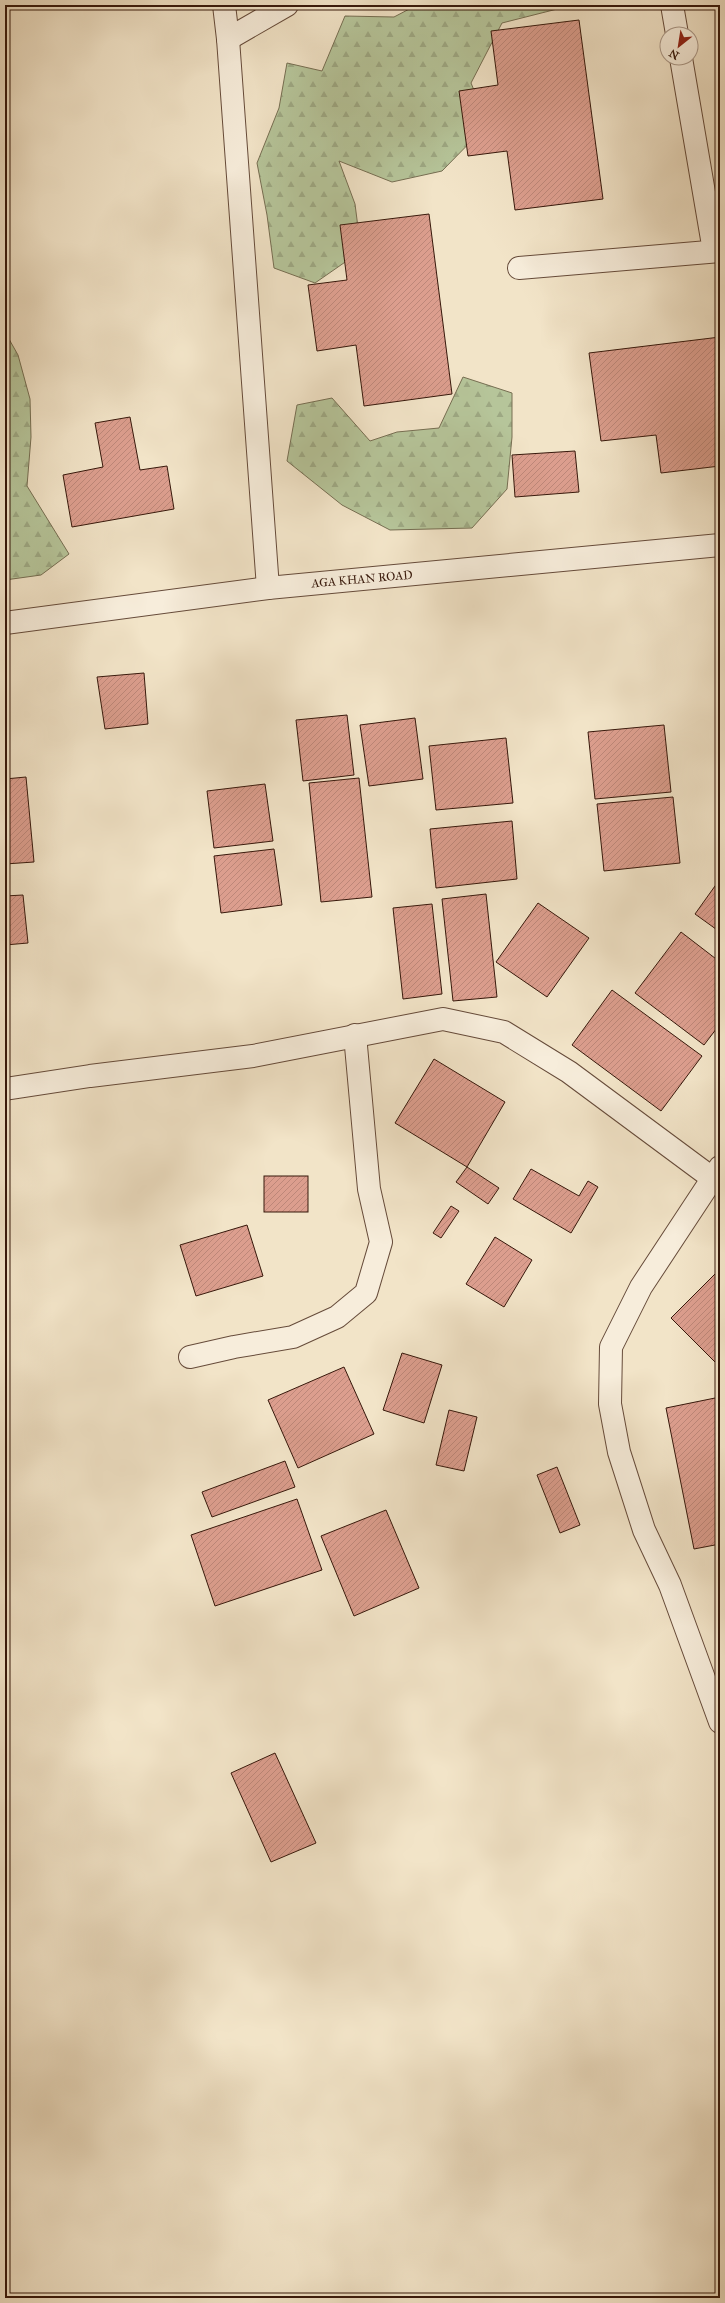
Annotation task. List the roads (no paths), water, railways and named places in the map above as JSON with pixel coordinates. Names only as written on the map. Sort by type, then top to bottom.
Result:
[{"type":"street","points":[[224,5],[228,39],[268,588]]},
{"type":"street","points":[[228,39],[287,5]]},
{"type":"street","points":[[672,5],[676,26]]},
{"type":"street","points":[[519,268],[717,251],[682,66]]},
{"type":"street","name":"AGA KHAN ROAD","points":[[5,623],[268,588],[720,545]]},
{"type":"street","points":[[5,1089],[90,1076],[253,1056],[355,1035],[444,1019],[504,1032],[569,1072],[716,1172],[641,1287],[611,1347],[610,1404],[619,1452],[644,1530],[670,1585],[720,1722]]},
{"type":"street","points":[[190,1357],[234,1346],[293,1337],[337,1317],[366,1293],[382,1242],[369,1189],[355,1035]]}]
